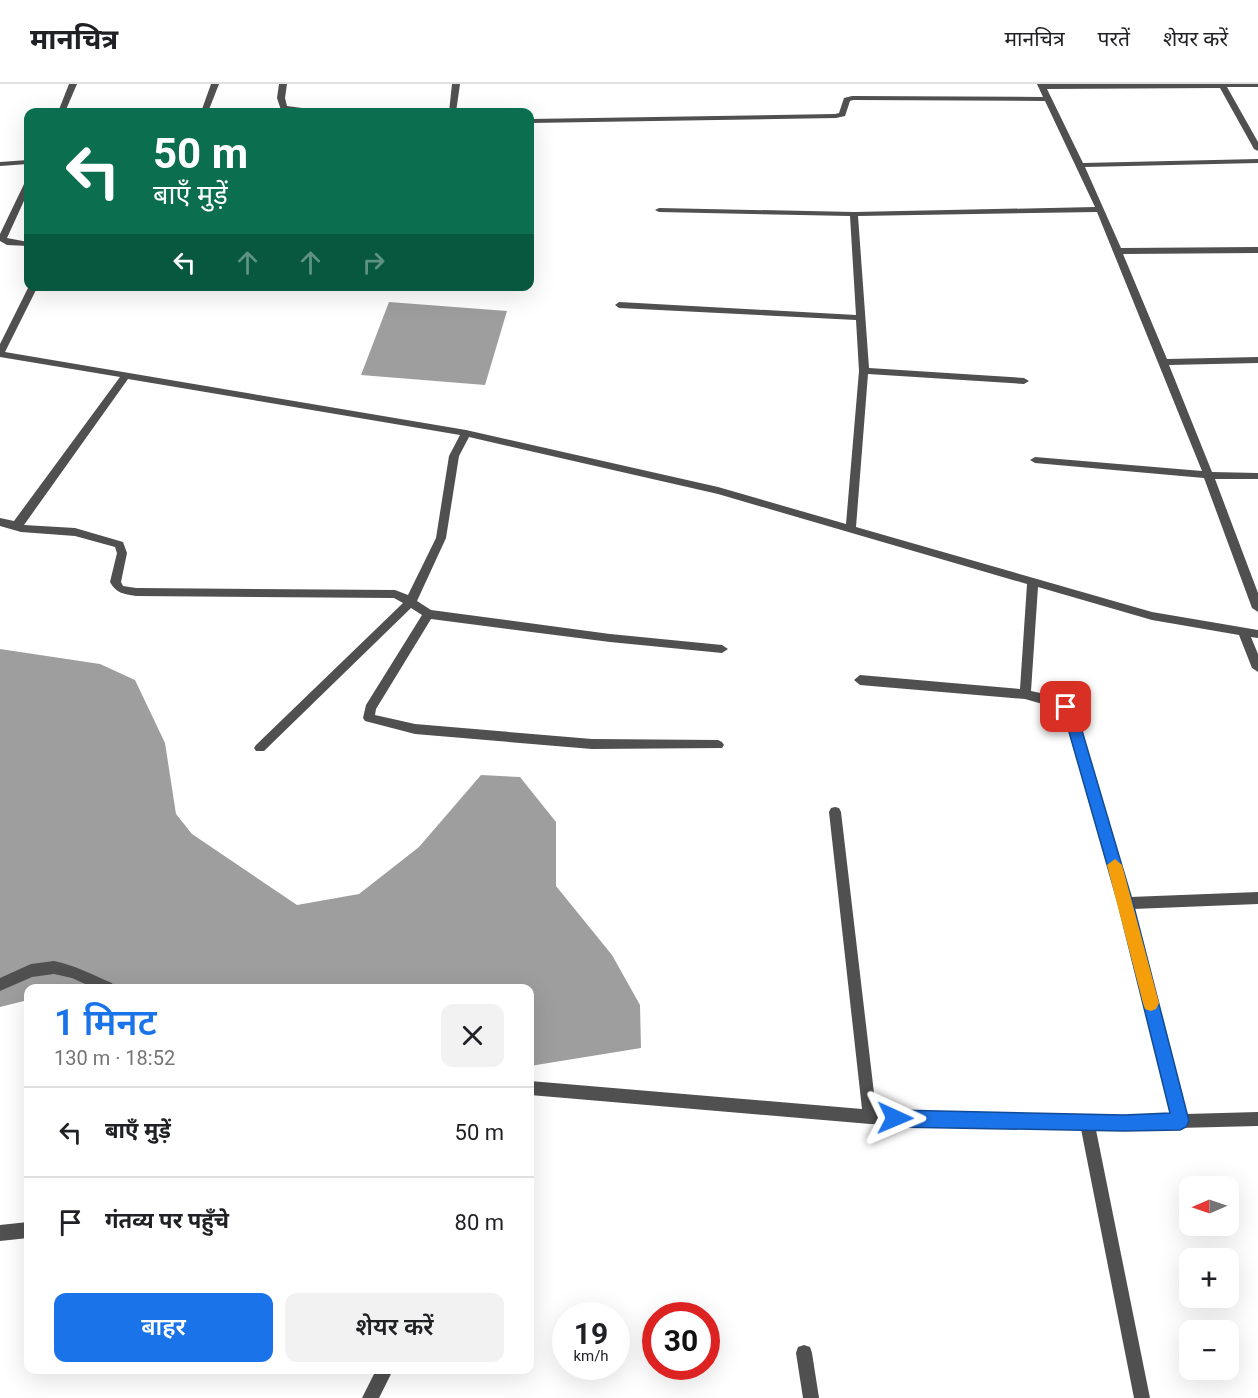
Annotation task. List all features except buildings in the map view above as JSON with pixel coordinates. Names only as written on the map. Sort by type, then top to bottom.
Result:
[{"type":"street","points":[[63,108],[73,84]]},
{"type":"street","points":[[206,108],[215,84]]},
{"type":"street","points":[[283,84],[281,98],[284,108]]},
{"type":"street","points":[[453,108],[456,84]]},
{"type":"street","points":[[1258,85],[1042,85],[1100,209],[1165,362],[1210,475],[1258,608]]},
{"type":"street","points":[[1222,85],[1258,149]]},
{"type":"street","points":[[534,121],[836,116],[842,114],[846,101],[852,98],[1047,99]]},
{"type":"street","points":[[1078,165],[1258,161]]},
{"type":"street","points":[[0,164],[24,162]]},
{"type":"street","points":[[24,192],[2,239],[7,242],[24,244]]},
{"type":"street","points":[[659,210],[855,214],[1100,209]]},
{"type":"street","points":[[851,528],[864,371],[855,214]]},
{"type":"street","points":[[1117,251],[1258,250]]},
{"type":"street","points":[[32,291],[0,354],[466,433],[718,490],[1152,616],[1258,634]]},
{"type":"street","points":[[619,305],[861,318]]},
{"type":"street","points":[[1165,362],[1258,360]]},
{"type":"street","points":[[864,371],[1024,381]]},
{"type":"street","points":[[18,525],[127,374]]},
{"type":"street","points":[[260,748],[411,603],[441,538],[454,456],[466,433]]},
{"type":"street","points":[[1035,460],[1210,475],[1258,476]]},
{"type":"street","points":[[0,522],[29,529],[75,532],[119,545],[122,553],[115,582],[117,587],[124,591],[391,594],[403,597],[428,614],[610,638],[722,649]]},
{"type":"street","points":[[1025,694],[1033,582]]},
{"type":"street","points":[[428,614],[370,708],[369,718],[415,729],[580,743],[718,746]]},
{"type":"street","points":[[1243,631],[1258,668]]},
{"type":"street","points":[[860,680],[1025,694],[1060,704],[1072,717],[1125,903],[1180,1121]]},
{"type":"street","points":[[835,812],[870,1117]]},
{"type":"street","points":[[1125,903],[1258,898]]},
{"type":"street","points":[[0,985],[35,968],[45,966],[67,970],[98,984]]},
{"type":"street","points":[[534,1090],[870,1117],[1087,1122],[1258,1119]]},
{"type":"street","points":[[1087,1122],[1142,1398]]},
{"type":"street","points":[[0,1233],[24,1230]]},
{"type":"street","points":[[804,1353],[811,1398]]},
{"type":"street","points":[[370,1398],[383,1374]]},
{"type":"shaded area","points":[[389,302],[507,311],[485,385],[361,375]]},
{"type":"shaded area","points":[[0,649],[100,664],[135,680],[165,743],[176,814],[192,834],[297,905],[359,894],[419,847],[481,775],[520,777],[556,822],[556,886],[612,955],[640,1005],[641,1048],[534,1065],[534,984],[24,984],[24,1001],[0,1007]]},
{"type":"slow traffic","points":[[1115,865],[1151,1003]]},
{"type":"route","points":[[895,1118],[1124,1123],[1180,1121],[1125,903],[1072,717],[1066,707]]}]
